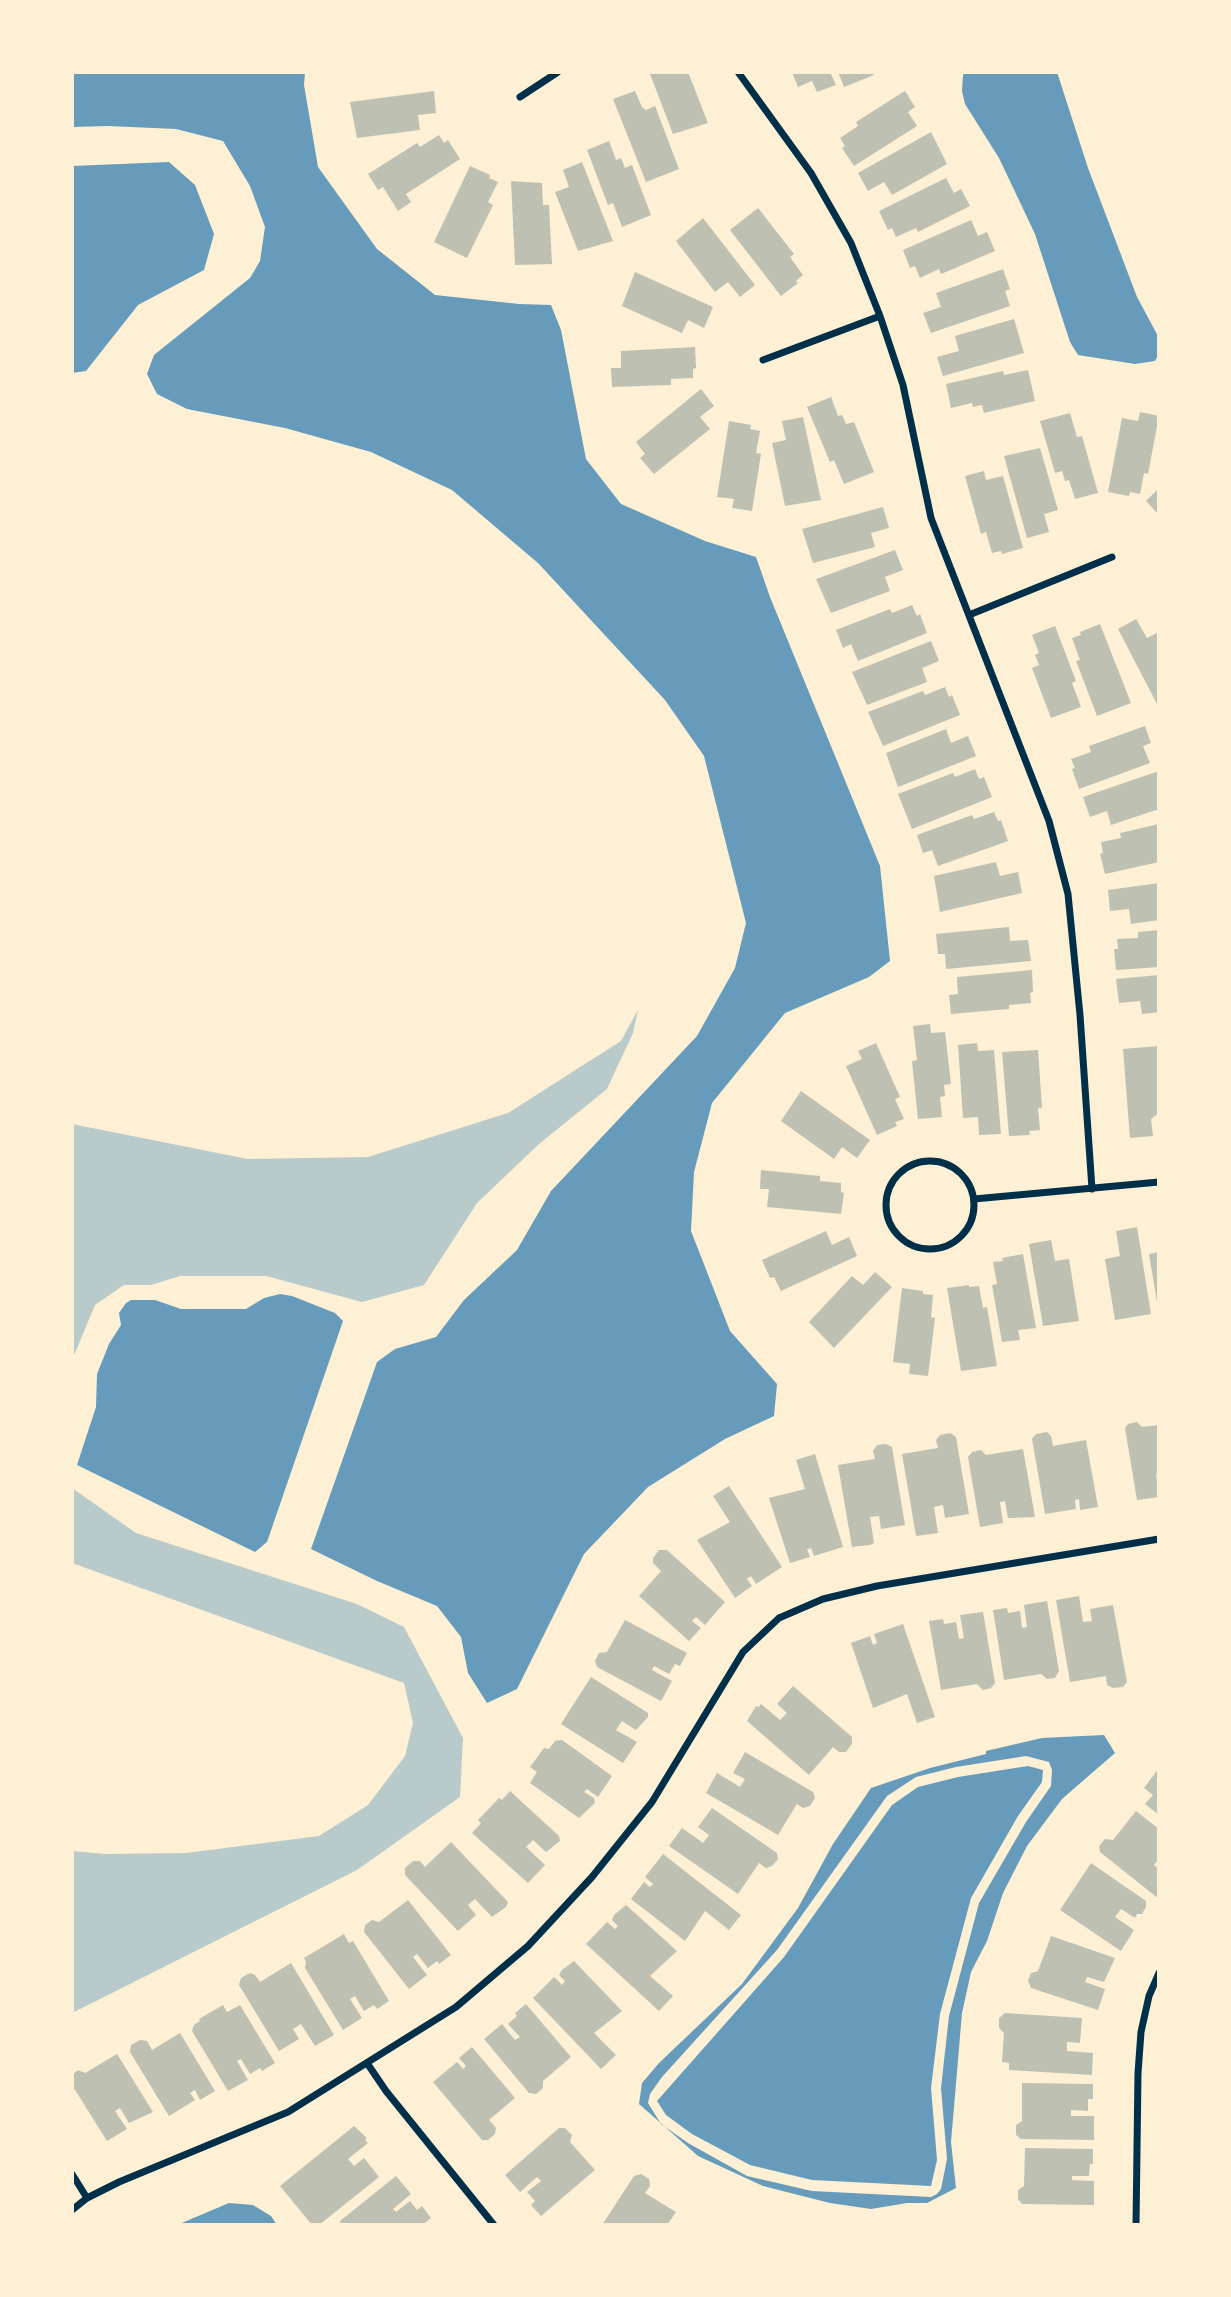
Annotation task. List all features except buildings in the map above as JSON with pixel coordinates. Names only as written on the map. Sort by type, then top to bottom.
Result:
[{"type":"street","points":[[520,97],[558,72]]},
{"type":"street","points":[[738,72],[811,173],[851,243],[903,384],[931,518],[1049,821],[1068,894],[1080,1015],[1092,1189]]},
{"type":"street","points":[[763,360],[880,316]]},
{"type":"street","points":[[969,615],[1112,557]]},
{"type":"street","points":[[935,1161],[949,1165],[961,1174],[970,1185],[974,1199],[974,1214],[959,1239],[946,1247],[932,1250],[917,1248],[904,1242],[893,1232],[885,1204],[888,1189],[895,1177],[906,1167],[935,1161]]},
{"type":"street","points":[[974,1199],[1159,1182]]},
{"type":"street","points":[[72,2210],[87,2198],[119,2182],[288,2112],[456,2007],[528,1946],[592,1877],[652,1801],[743,1652],[779,1618],[823,1599],[877,1586],[1159,1539]]},
{"type":"street","points":[[1136,2225],[1141,2032],[1149,1996],[1159,1973]]},
{"type":"street","points":[[367,2063],[402,2112],[494,2225]]},
{"type":"street","points":[[72,2174],[87,2198]]},
{"type":"shaded area","points":[[638,1010],[633,1033],[607,1089],[539,1144],[477,1203],[424,1285],[362,1302],[266,1276],[180,1276],[151,1285],[124,1285],[95,1305],[72,1360],[72,1124],[248,1159],[368,1157],[508,1113],[621,1041]]},
{"type":"shaded area","points":[[72,1488],[136,1533],[357,1604],[404,1627],[463,1738],[460,1797],[357,1870],[72,2013],[72,1851],[105,1854],[186,1853],[319,1836],[368,1805],[405,1756],[413,1723],[404,1683],[72,1563]]},
{"type":"water","points":[[72,72],[305,72],[304,85],[318,167],[377,249],[435,295],[551,305],[561,330],[586,459],[621,504],[705,541],[756,557],[880,866],[890,961],[869,977],[785,1013],[712,1103],[694,1172],[691,1231],[730,1331],[777,1384],[774,1416],[725,1439],[648,1487],[584,1554],[517,1689],[487,1703],[468,1673],[461,1637],[437,1606],[311,1549],[377,1362],[395,1349],[436,1337],[464,1300],[517,1250],[551,1191],[697,1036],[735,968],[746,923],[704,756],[665,700],[538,563],[452,490],[371,452],[285,428],[187,409],[157,394],[147,374],[154,355],[250,278],[260,261],[265,227],[250,186],[223,141],[176,129],[72,127]]},
{"type":"water","points":[[966,72],[1057,72],[1088,168],[1137,297],[1159,338],[1159,354],[1155,361],[1135,364],[1078,355],[1070,342],[1035,234],[999,158],[965,104],[962,91],[963,75]]},
{"type":"water","points":[[169,162],[195,185],[214,234],[204,270],[138,305],[86,371],[72,373],[72,166]]},
{"type":"water","points":[[280,1294],[335,1313],[343,1321],[267,1542],[255,1552],[77,1465],[96,1407],[97,1374],[109,1344],[121,1325],[119,1313],[126,1303],[131,1300],[155,1300],[181,1309],[246,1309],[264,1298]]},
{"type":"water","points":[[1104,1735],[1115,1753],[1062,1799],[1027,1846],[1003,1893],[987,1941],[971,1972],[962,2013],[951,2142],[956,2188],[927,2203],[907,2203],[871,2209],[830,2203],[763,2186],[698,2156],[664,2126],[688,2143],[747,2176],[812,2191],[931,2197],[937,2194],[941,2189],[947,2159],[941,2088],[949,2016],[979,1903],[1026,1822],[1051,1786],[1052,1770],[1049,1762],[1026,1756],[956,1767],[916,1777],[887,1796],[777,1950],[662,2077],[650,2094],[648,2103],[660,2123],[639,2104],[642,2083],[659,2063],[742,1984],[798,1908],[833,1844],[871,1788],[930,1768],[986,1754],[986,1751],[1042,1738]]},
{"type":"water","points":[[1028,1766],[1043,1770],[1042,1782],[1018,1816],[971,1898],[940,2014],[931,2088],[937,2160],[931,2186],[812,2180],[750,2165],[692,2134],[666,2115],[657,2101],[784,1957],[892,1805],[918,1787],[958,1777]]},
{"type":"water","points":[[229,2203],[253,2205],[271,2216],[277,2225],[177,2225]]}]
